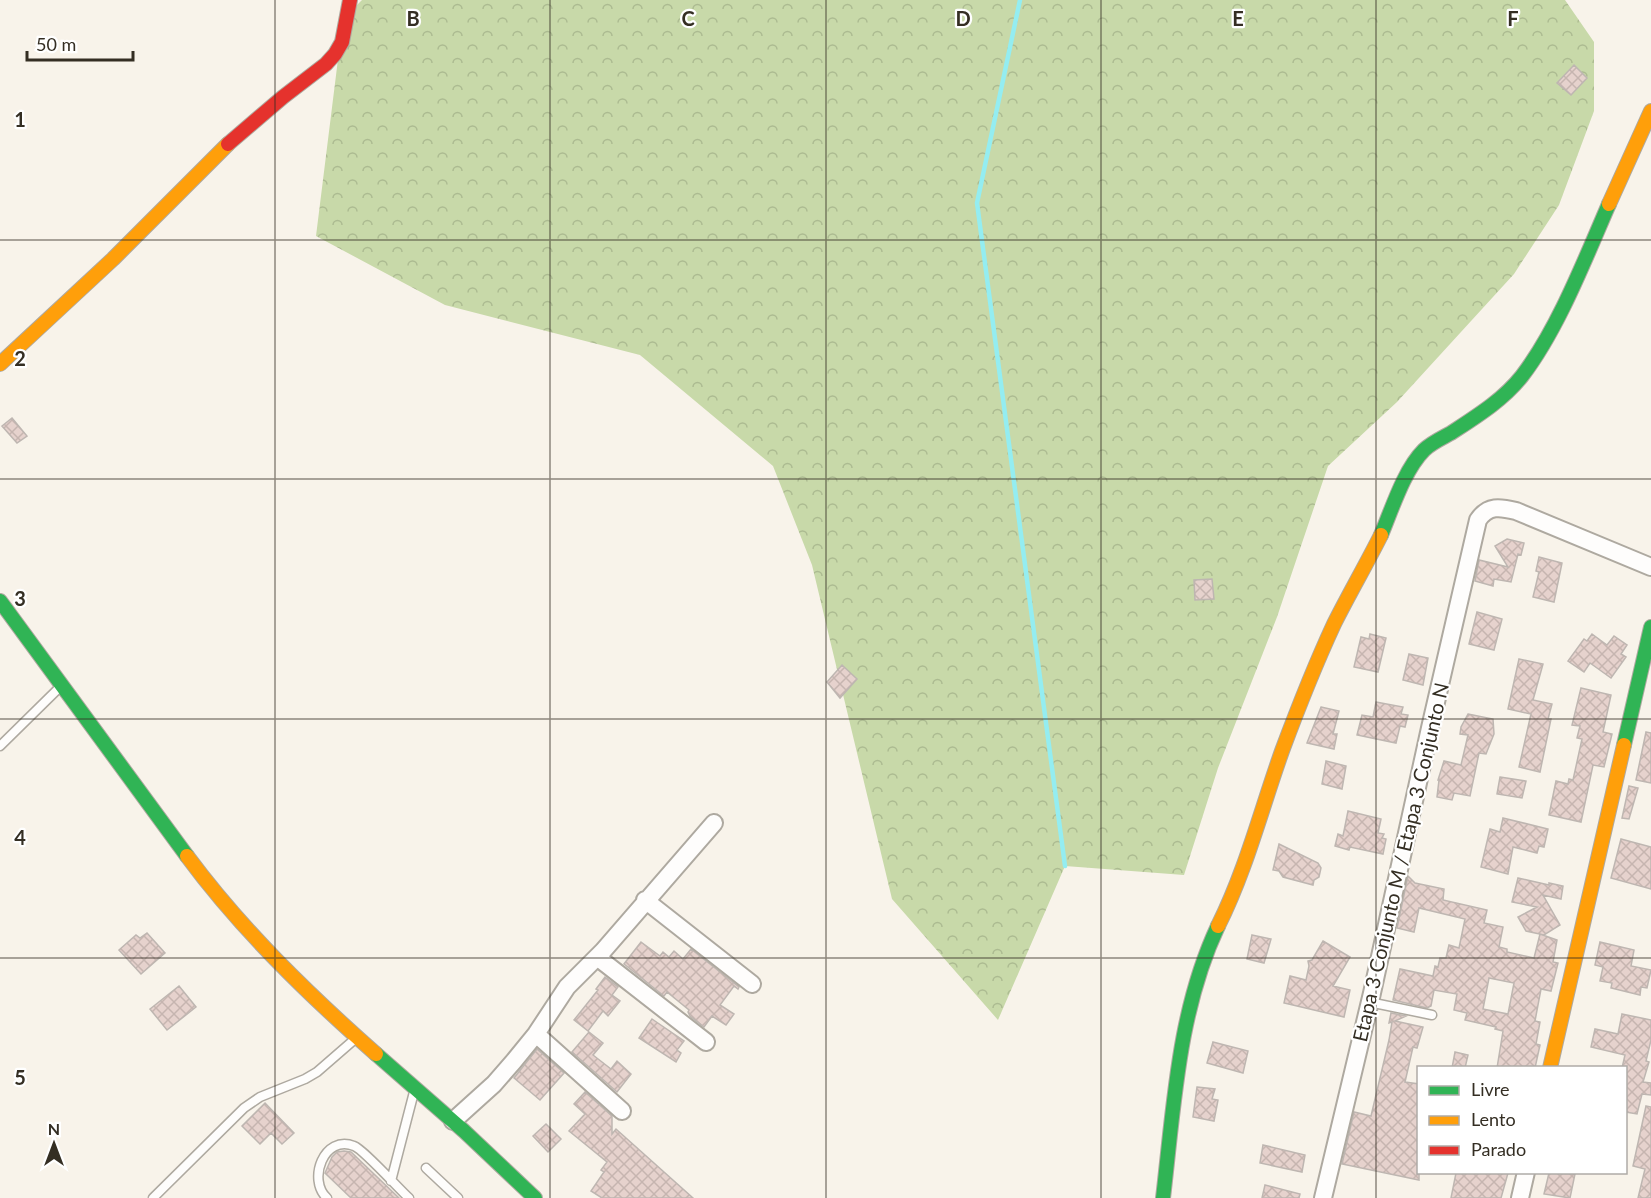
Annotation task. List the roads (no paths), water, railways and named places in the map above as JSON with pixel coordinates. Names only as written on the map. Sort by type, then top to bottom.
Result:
[{"type":"street","points":[[0,364],[113,259],[218,153],[283,97],[326,64],[342,42],[350,0]]},
{"type":"street","points":[[1163,1198],[1183,1037],[1195,984],[1251,847],[1282,751],[1334,625],[1375,547],[1412,465],[1425,449],[1482,413],[1503,396],[1522,376],[1543,343],[1577,278],[1651,111]]},
{"type":"street","name":"Etapa 3 Conjunto M / Etapa 3 Conjunto N","points":[[1323,1198],[1370,1002],[1477,526],[1482,515],[1491,508],[1498,507],[1515,511],[1651,567]]},
{"type":"street","points":[[0,601],[232,912],[278,962],[357,1037],[453,1121],[534,1198]]},
{"type":"street","points":[[1550,1066],[1651,627]]},
{"type":"street","points":[[453,1121],[494,1084],[536,1034],[561,994],[597,957],[714,823]]},
{"type":"street","points":[[645,900],[752,984]]},
{"type":"street","points":[[597,957],[706,1042]]},
{"type":"street","points":[[536,1034],[622,1111]]},
{"type":"street","points":[[1520,1198],[1526,1174]]},
{"type":"lane","points":[[0,746],[62,685]]},
{"type":"lane","points":[[1370,1002],[1432,1015]]},
{"type":"lane","points":[[153,1198],[244,1108],[260,1097],[317,1072],[357,1037]]},
{"type":"lane","points":[[391,1181],[415,1089]]},
{"type":"lane","points":[[327,1198],[321,1193],[317,1174],[321,1161],[329,1149],[341,1144],[355,1146],[409,1198]]},
{"type":"lane","points":[[426,1168],[458,1198]]},
{"type":"waterway","points":[[1020,0],[977,203],[1065,866]]}]
